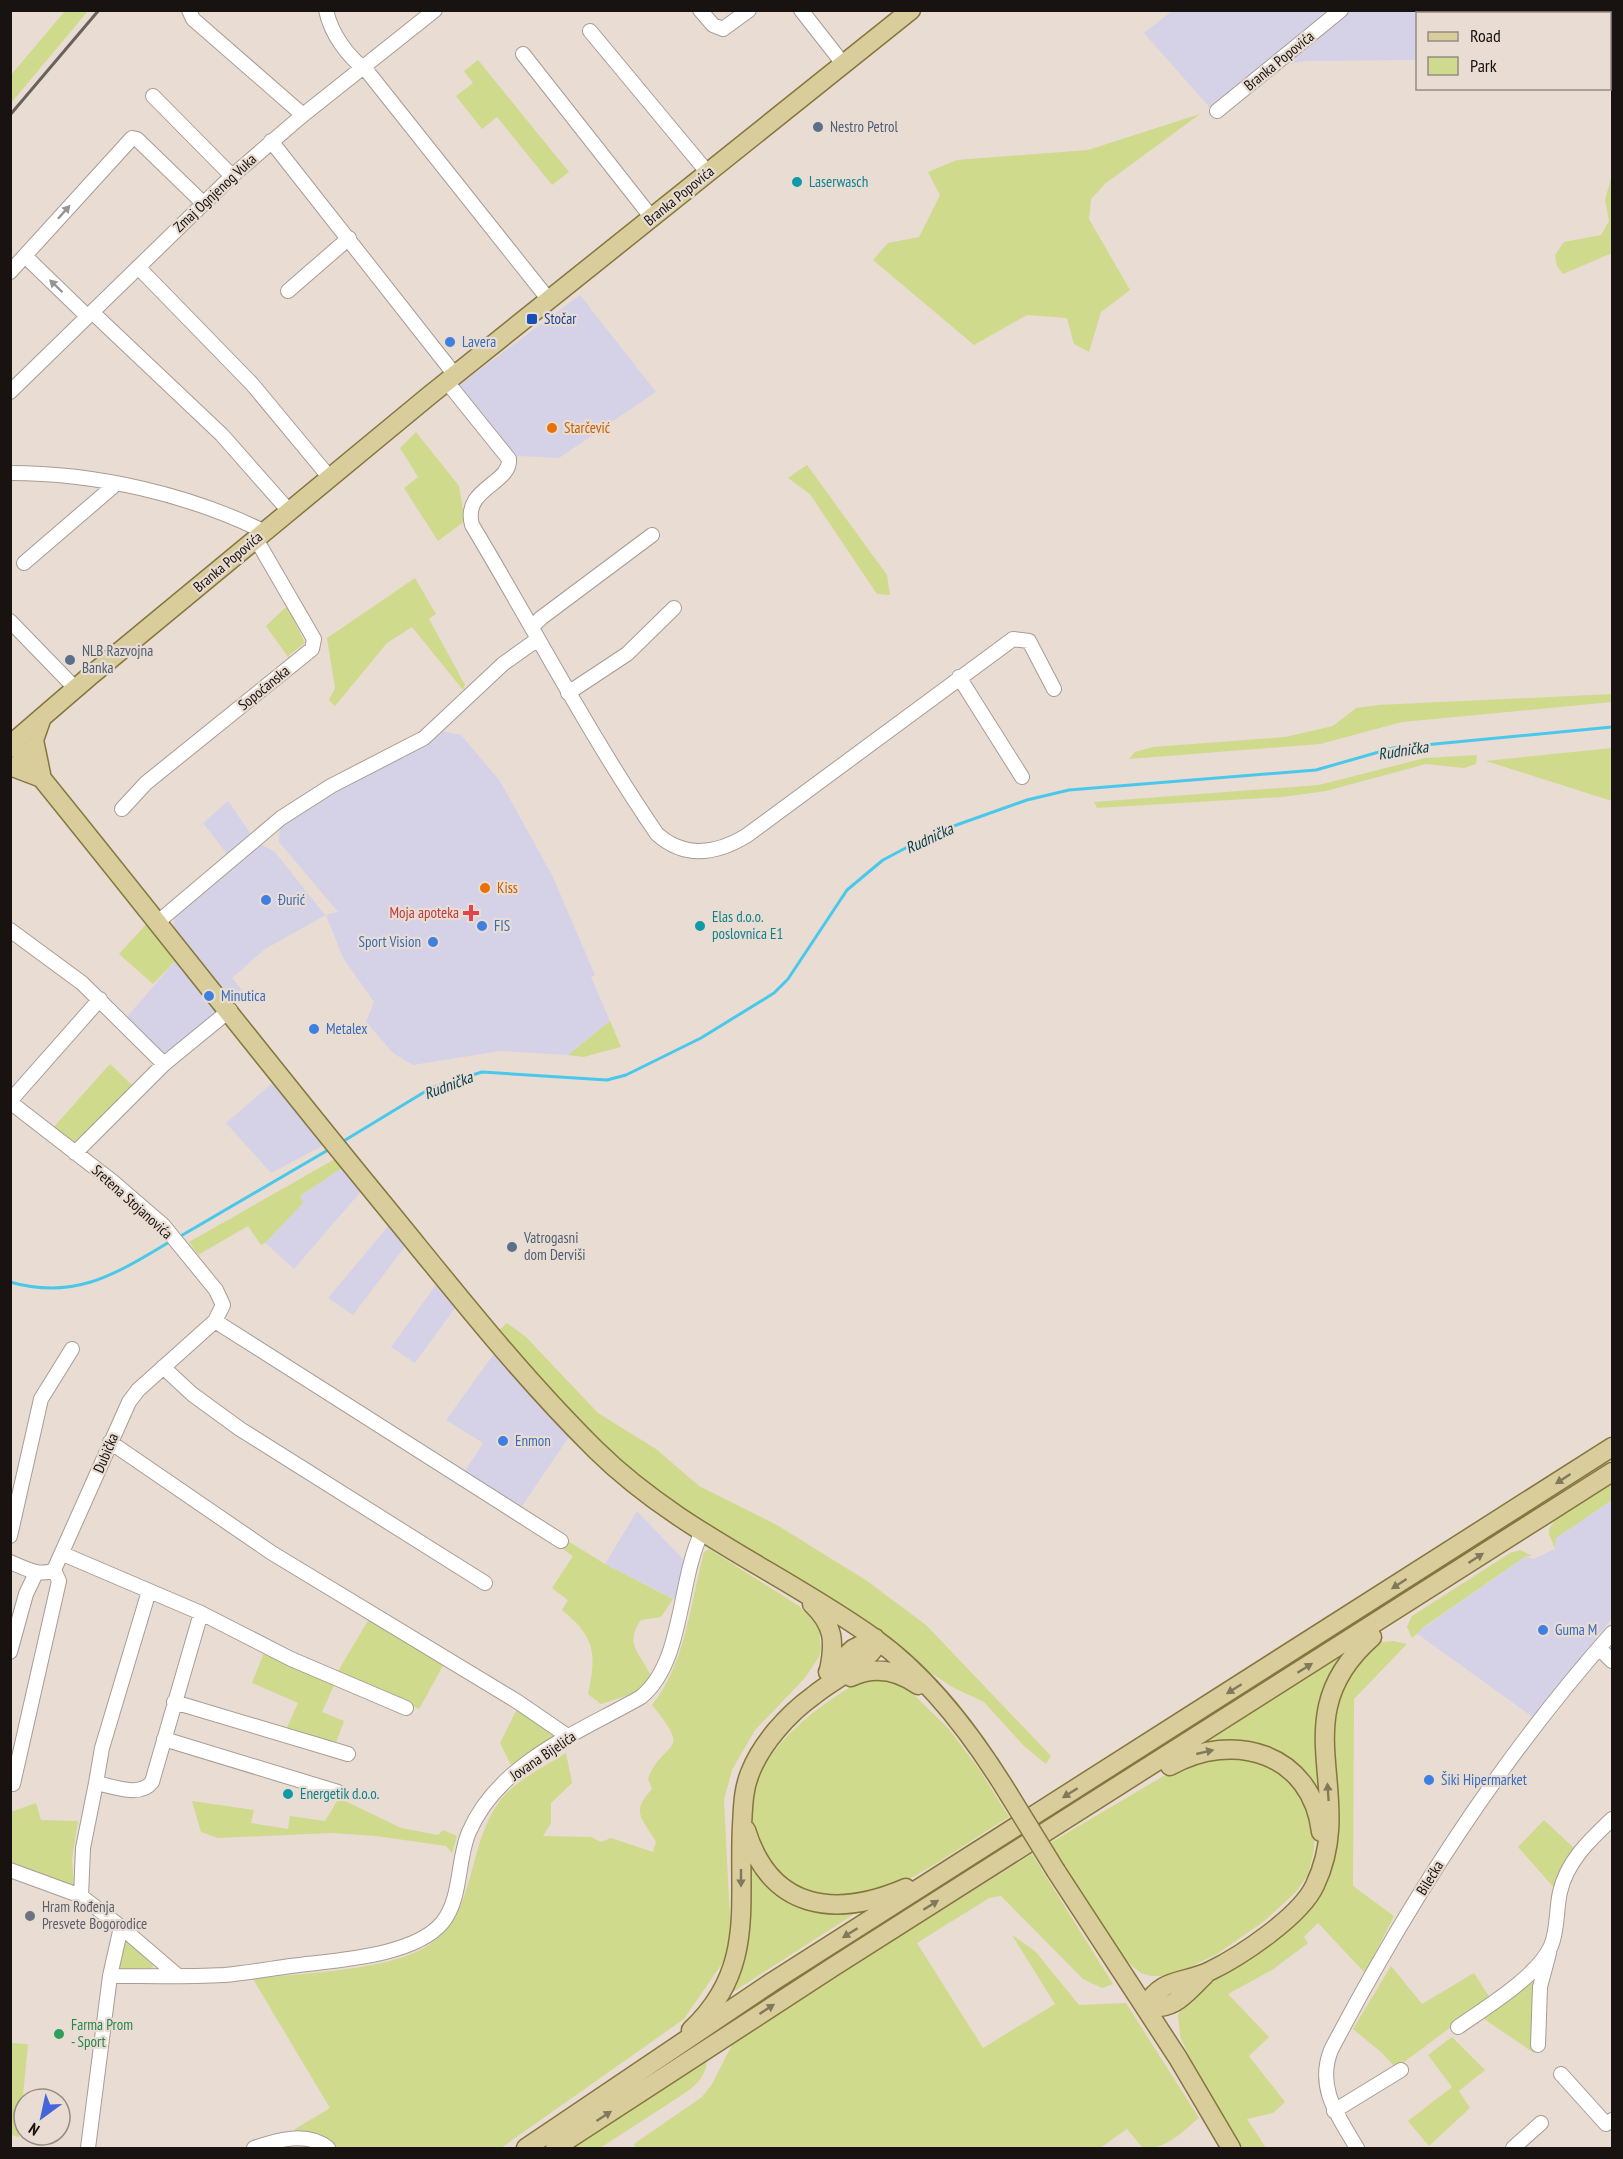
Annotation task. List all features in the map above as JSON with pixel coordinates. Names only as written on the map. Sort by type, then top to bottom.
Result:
[{"type":"main road","name":"Branka Popovića","points":[[12,744],[75,688],[451,378],[910,10]]},
{"type":"main road","points":[[42,718],[34,740],[36,758],[44,780]]},
{"type":"main road","points":[[12,744],[159,921],[468,1310],[590,1444],[640,1490],[702,1532],[877,1640],[941,1702],[972,1738],[1008,1793],[1178,2058],[1231,2148]]},
{"type":"main road","points":[[10,766],[34,773],[44,780]]},
{"type":"main road","points":[[525,2148],[617,2089],[772,1982],[1612,1447]]},
{"type":"main road","points":[[555,2148],[832,1967],[1612,1472]]},
{"type":"main road","points":[[775,1576],[818,1611],[831,1631],[834,1646],[829,1670],[816,1693]]},
{"type":"main road","points":[[1144,2007],[1166,2008],[1177,1990],[1281,1924],[1306,1900],[1320,1870],[1330,1830],[1324,1746],[1328,1701],[1342,1668],[1392,1612]]},
{"type":"main road","points":[[617,2089],[694,2027],[711,2006],[732,1970],[738,1953],[741,1921],[742,1808],[750,1772],[761,1751],[777,1731],[816,1693],[865,1661],[877,1640]]},
{"type":"main road","points":[[829,1670],[853,1649],[877,1640]]},
{"type":"main road","points":[[816,1693],[831,1690],[868,1670],[889,1671],[910,1679],[941,1702]]},
{"type":"main road","points":[[1060,1824],[1078,1821],[1187,1757],[1213,1750],[1244,1750],[1277,1761],[1300,1779],[1309,1792],[1321,1830],[1320,1870]]},
{"type":"main road","points":[[742,1819],[755,1855],[772,1880],[798,1896],[823,1904],[849,1905],[872,1901],[912,1885],[988,1845]]},
{"type":"main road","points":[[1118,1965],[1142,1982],[1177,1990]]},
{"type":"main road","points":[[1177,1990],[1172,2024],[1178,2058]]},
{"type":"street","points":[[189,10],[193,19],[303,115]]},
{"type":"street","points":[[326,10],[334,34],[549,300]]},
{"type":"street","name":"Zmaj Ognjenog Vuka","points":[[10,392],[232,176],[271,141],[435,10]]},
{"type":"street","points":[[700,10],[719,29],[727,27],[749,10]]},
{"type":"street","points":[[801,10],[844,65]]},
{"type":"street","name":"Branka Popovića","points":[[1217,111],[1341,10]]},
{"type":"street","points":[[590,31],[708,173]]},
{"type":"street","points":[[523,54],[652,218]]},
{"type":"street","points":[[153,96],[232,176]]},
{"type":"street","points":[[10,272],[132,138],[137,139],[203,203]]},
{"type":"street","points":[[271,141],[349,238],[509,459],[507,470],[474,501],[470,519],[568,693],[657,834],[673,846],[703,853],[726,847],[746,836],[1004,643],[1013,639],[1023,639],[1032,646],[1054,689]]},
{"type":"street","points":[[288,291],[349,238]]},
{"type":"street","points":[[25,256],[222,435],[290,511]]},
{"type":"street","points":[[138,267],[252,384],[330,478]]},
{"type":"street","points":[[10,473],[52,475],[116,484],[206,508],[261,535]]},
{"type":"street","points":[[24,563],[116,484]]},
{"type":"street","name":"Sopoćanska","points":[[122,809],[146,783],[312,650],[314,639],[261,535]]},
{"type":"street","points":[[159,921],[281,818],[331,786],[424,738],[536,633],[541,618],[652,535]]},
{"type":"street","points":[[568,693],[627,654],[674,608]]},
{"type":"street","points":[[10,621],[75,688]]},
{"type":"street","points":[[959,677],[1022,777]]},
{"type":"street","points":[[10,930],[100,999],[165,1064]]},
{"type":"street","points":[[10,1102],[100,999]]},
{"type":"street","points":[[75,1153],[165,1064],[230,1010]]},
{"type":"street","name":"Sretena Stojanovića","points":[[10,1102],[120,1187],[168,1231],[221,1298],[222,1310],[215,1321]]},
{"type":"street","points":[[215,1321],[561,1541]]},
{"type":"street","name":"Dubička","points":[[54,1570],[129,1402],[163,1367],[215,1321]]},
{"type":"street","points":[[10,1536],[40,1399],[72,1349]]},
{"type":"street","points":[[163,1367],[192,1394],[240,1429],[484,1583]]},
{"type":"street","points":[[110,1442],[272,1553],[518,1702],[569,1737]]},
{"type":"street","name":"Jovana Bijelića","points":[[110,1976],[225,1975],[369,1955],[417,1941],[432,1932],[443,1922],[451,1906],[463,1846],[488,1799],[498,1787],[531,1761],[641,1696],[660,1676],[677,1621],[691,1559],[702,1532]]},
{"type":"street","points":[[63,1554],[201,1613],[291,1659],[406,1708]]},
{"type":"street","points":[[10,1562],[45,1574],[54,1570],[59,1581],[13,1784]]},
{"type":"street","points":[[10,1652],[26,1594],[36,1572]]},
{"type":"street","points":[[81,1896],[82,1848],[102,1748],[149,1591]]},
{"type":"street","points":[[96,1783],[138,1791],[148,1786],[201,1613]]},
{"type":"street","name":"Bilećka","points":[[1357,2148],[1334,2111],[1325,2086],[1325,2065],[1344,2026],[1427,1880],[1525,1740],[1612,1633]]},
{"type":"street","points":[[1599,1648],[1612,1661]]},
{"type":"street","points":[[174,1702],[348,1754]]},
{"type":"street","points":[[164,1739],[338,1792]]},
{"type":"street","points":[[1538,2044],[1540,1987],[1557,1925],[1561,1890],[1569,1870],[1585,1845],[1612,1819]]},
{"type":"street","points":[[10,1870],[81,1896],[177,1975]]},
{"type":"street","points":[[88,2148],[110,1976],[121,1927]]},
{"type":"street","points":[[1458,2027],[1514,1987],[1550,1948]]},
{"type":"street","points":[[1334,2111],[1401,2070]]},
{"type":"street","points":[[1561,2074],[1606,2124],[1612,2120]]},
{"type":"street","points":[[1513,2148],[1541,2123]]},
{"type":"street","points":[[254,2148],[275,2140],[297,2138],[322,2144],[328,2148]]},
{"type":"shaded area","points":[[1172,11],[1331,11],[1211,109],[1144,33]]},
{"type":"shaded area","points":[[1348,11],[1587,11],[1416,12],[1416,60],[1305,61],[1283,65]]},
{"type":"shaded area","points":[[580,295],[656,392],[559,458],[517,456],[459,385]]},
{"type":"shaded area","points":[[441,731],[461,735],[500,781],[552,875],[595,975],[591,977],[610,1021],[568,1055],[500,1051],[413,1065],[393,1053],[366,1022],[374,1002],[343,958],[326,915],[265,949],[232,978],[247,996],[238,1002],[228,1002],[174,929],[175,916],[261,844],[275,852],[325,915],[338,912],[279,842],[280,825]]},
{"type":"shaded area","points":[[228,801],[253,837],[227,854],[203,823]]},
{"type":"shaded area","points":[[177,959],[221,1010],[166,1056],[161,1054],[126,1018]]},
{"type":"shaded area","points":[[276,1080],[324,1145],[271,1173],[226,1123]]},
{"type":"shaded area","points":[[342,1168],[363,1189],[294,1269],[265,1243],[303,1203],[300,1196]]},
{"type":"shaded area","points":[[389,1225],[407,1244],[353,1315],[328,1298]]},
{"type":"shaded area","points":[[438,1282],[458,1304],[415,1363],[391,1347]]},
{"type":"shaded area","points":[[496,1351],[571,1434],[520,1509],[463,1474],[483,1443],[446,1420]]},
{"type":"shaded area","points":[[1612,1500],[1612,1618],[1534,1718],[1416,1633],[1526,1556],[1533,1559],[1555,1549],[1556,1538]]},
{"type":"shaded area","points":[[637,1511],[683,1559],[678,1601],[605,1564]]},
{"type":"green space","points":[[65,11],[88,11],[11,103],[11,75]]},
{"type":"green space","points":[[478,60],[569,172],[552,185],[497,117],[482,129],[456,96],[473,83],[464,71]]},
{"type":"green space","points":[[1200,114],[1106,183],[1091,199],[1089,219],[1130,290],[1101,312],[1089,352],[1074,344],[1067,318],[1027,315],[974,345],[873,260],[888,243],[919,237],[940,195],[928,172],[957,160],[1088,150]]},
{"type":"green space","points":[[1612,175],[1612,253],[1563,274],[1557,266],[1555,255],[1564,242],[1601,235],[1609,221],[1605,200]]},
{"type":"green space","points":[[416,432],[459,486],[465,521],[438,541],[404,488],[418,477],[400,448]]},
{"type":"green space","points":[[807,465],[887,575],[890,595],[877,594],[810,494],[788,478]]},
{"type":"green space","points":[[415,578],[436,614],[429,619],[465,685],[463,690],[412,627],[387,643],[335,706],[329,700],[335,688],[327,638]]},
{"type":"green space","points":[[287,606],[305,643],[289,655],[291,661],[266,626]]},
{"type":"green space","points":[[1612,694],[1612,702],[1402,722],[1320,744],[1129,759],[1135,752],[1153,747],[1285,737],[1333,726],[1356,708],[1378,705]]},
{"type":"green space","points":[[1612,748],[1612,801],[1486,761]]},
{"type":"green space","points":[[1477,755],[1476,764],[1464,768],[1426,764],[1326,791],[1282,797],[1097,808],[1094,802],[1319,785],[1425,758]]},
{"type":"green space","points":[[150,920],[177,959],[153,984],[119,954]]},
{"type":"green space","points":[[610,1021],[621,1047],[583,1057],[568,1055]]},
{"type":"green space","points":[[110,1064],[135,1088],[73,1143],[52,1129]]},
{"type":"green space","points":[[335,1159],[342,1168],[300,1196],[303,1203],[265,1243],[261,1245],[248,1226],[198,1255],[189,1242]]},
{"type":"green space","points":[[507,1323],[526,1337],[598,1413],[656,1449],[699,1486],[777,1525],[867,1581],[926,1625],[1051,1756],[1046,1764],[1024,1746],[984,1702],[954,1688],[680,1510],[594,1439],[498,1331]]},
{"type":"green space","points":[[1612,1481],[1612,1500],[1556,1538],[1555,1549],[1549,1529],[1558,1516]]},
{"type":"green space","points":[[568,1541],[605,1564],[673,1599],[661,1617],[641,1620],[636,1629],[634,1643],[652,1678],[644,1690],[601,1704],[588,1694],[592,1667],[591,1647],[581,1629],[562,1610],[568,1600],[552,1588],[573,1556],[563,1549]]},
{"type":"green space","points":[[709,1549],[799,1606],[811,1618],[819,1631],[821,1649],[819,1657],[805,1678],[755,1730],[732,1770],[724,1800],[730,1919],[729,1943],[723,1962],[684,2019],[501,2148],[333,2148],[295,2133],[295,2129],[330,2108],[253,1979],[317,1973],[387,1962],[424,1948],[441,1935],[454,1918],[469,1881],[488,1821],[499,1802],[521,1781],[566,1753],[572,1783],[551,1803],[551,1823],[543,1836],[591,1837],[601,1842],[611,1838],[653,1852],[656,1842],[640,1815],[641,1804],[652,1789],[648,1779],[654,1766],[672,1746],[673,1740],[665,1721],[652,1705],[663,1689],[680,1652],[704,1552]]},
{"type":"green space","points":[[1521,1550],[1532,1556],[1526,1556],[1425,1626],[1412,1638],[1407,1627],[1412,1616],[1510,1553]]},
{"type":"green space","points":[[369,1619],[444,1664],[419,1709],[337,1673]]},
{"type":"green space","points":[[1393,1641],[1407,1644],[1354,1699],[1353,1886],[1394,1916],[1365,1973],[1318,1923],[1304,1937],[1308,1943],[1272,1970],[1228,1994],[1269,2037],[1249,2056],[1285,2102],[1273,2113],[1247,2119],[1266,2148],[1240,2148],[1202,2085],[1180,2036],[1178,2015],[1190,1995],[1217,1977],[1314,1897],[1331,1700],[1374,1643]]},
{"type":"green space","points":[[1349,1649],[1334,1672],[1323,1810],[1299,1772],[1208,1740]]},
{"type":"green space","points":[[265,1650],[335,1683],[322,1712],[344,1721],[334,1748],[285,1732],[298,1703],[252,1683]]},
{"type":"green space","points":[[867,1677],[901,1682],[948,1728],[979,1769],[1009,1817],[926,1870],[875,1895],[865,1897],[815,1896],[795,1888],[769,1865],[753,1833],[750,1816],[751,1799],[756,1782],[765,1765],[789,1735],[818,1709]]},
{"type":"green space","points":[[518,1707],[554,1732],[555,1740],[511,1765],[500,1743]]},
{"type":"green space","points":[[1248,1756],[1292,1779],[1315,1825],[1314,1850],[1308,1875],[1295,1893],[1263,1922],[1217,1954],[1167,1976],[1151,1976],[1141,1973],[1125,1960],[1050,1843],[1189,1761]]},
{"type":"green space","points":[[339,1798],[401,1828],[438,1835],[443,1830],[457,1836],[452,1853],[446,1846],[376,1836],[331,1833],[218,1838],[201,1832],[192,1801],[254,1810],[251,1823],[288,1829],[290,1816],[325,1821]]},
{"type":"green space","points":[[36,1803],[41,1820],[78,1821],[72,1859],[74,1888],[11,1862],[11,1812]]},
{"type":"green space","points":[[1544,1820],[1576,1850],[1556,1890],[1518,1847]]},
{"type":"green space","points":[[744,1849],[771,1885],[862,1909],[719,2001],[730,1983]]},
{"type":"green space","points":[[1032,1854],[1113,1984],[1102,1988],[1083,1979],[1001,1896],[989,1898],[917,1943],[983,2048],[1055,2004],[1012,1935],[1035,1951],[1079,2005],[1126,2003],[1199,2118],[1173,2139],[1160,2146],[1143,2148],[1127,2129],[1100,2148],[635,2148],[634,2144],[702,2097],[712,2084],[735,2039]]},
{"type":"green space","points":[[126,1941],[152,1964],[153,1968],[122,1969],[118,1967]]},
{"type":"green space","points":[[1391,1966],[1422,2004],[1474,1973],[1490,1998],[1396,2068],[1353,2029]]},
{"type":"green space","points":[[1541,1966],[1532,2043],[1534,2053],[1481,2017]]},
{"type":"green space","points":[[1452,2037],[1485,2070],[1459,2091],[1470,2108],[1429,2146],[1408,2121],[1452,2087],[1428,2055]]},
{"type":"green space","points":[[10,2043],[28,2044],[24,2087],[12,2087],[11,2135]]},
{"type":"green space","points":[[707,2058],[701,2078],[685,2093],[600,2148],[570,2148]]},
{"type":"waterway","name":"Rudnička","points":[[342,1142],[431,1088],[482,1072],[607,1080],[626,1075],[701,1038],[774,993],[788,979],[847,890],[883,860],[934,833],[1027,800],[1069,790],[1316,770],[1393,748],[1612,727]]},
{"type":"waterway","name":"Rudnička","points":[[179,1237],[328,1150]]},
{"type":"waterway","name":"Rudnička","points":[[10,1282],[34,1287],[76,1286],[114,1273],[171,1241]]},
{"type":"railway","points":[[10,115],[99,10]]},
{"type":"place","name":"Nestro Petrol","points":[[818,127]]},
{"type":"place","name":"Laserwasch","points":[[797,182]]},
{"type":"place","name":"Stočar","points":[[532,319]]},
{"type":"place","name":"Lavera","points":[[450,342]]},
{"type":"place","name":"Starčević","points":[[552,428]]},
{"type":"place","name":"NLB Razvojna Banka","points":[[70,660]]},
{"type":"place","name":"Kiss","points":[[485,888]]},
{"type":"place","name":"Đurić","points":[[266,900]]},
{"type":"place","name":"Moja apoteka","points":[[471,913]]},
{"type":"place","name":"FIS","points":[[482,926]]},
{"type":"place","name":"Elas d.o.o. poslovnica E1","points":[[700,926]]},
{"type":"place","name":"Sport Vision","points":[[433,942]]},
{"type":"place","name":"Minutica","points":[[209,996]]},
{"type":"place","name":"Metalex","points":[[314,1029]]},
{"type":"place","name":"Vatrogasni dom Derviši","points":[[512,1247]]},
{"type":"place","name":"Enmon","points":[[503,1441]]},
{"type":"place","name":"Guma M","points":[[1543,1630]]},
{"type":"place","name":"Šiki Hipermarket","points":[[1429,1780]]},
{"type":"place","name":"Energetik d.o.o.","points":[[288,1794]]},
{"type":"place","name":"Hram Rođenja Presvete Bogorodice","points":[[30,1916]]},
{"type":"place","name":"Farma Prom - Sport","points":[[59,2034]]}]
